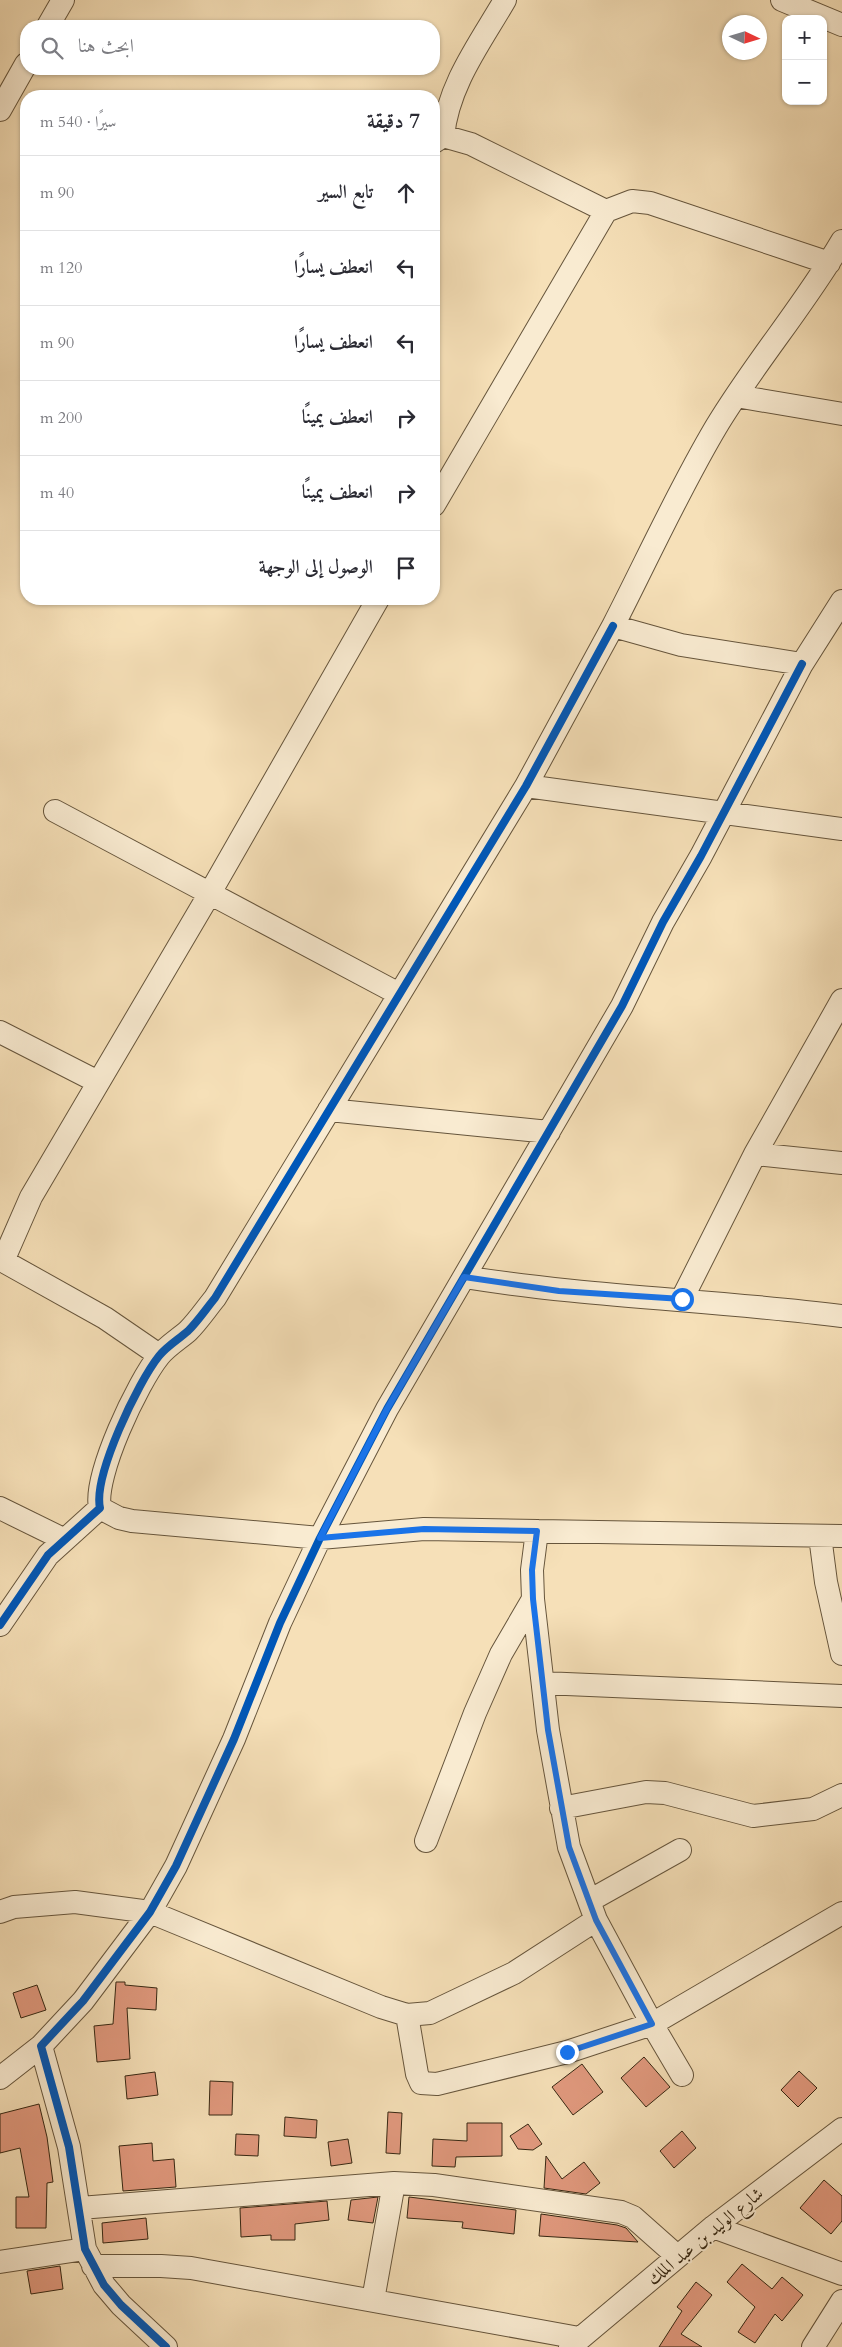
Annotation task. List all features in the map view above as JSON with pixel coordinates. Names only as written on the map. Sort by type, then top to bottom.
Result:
[{"type":"street","points":[[51,20],[63,0]]},
{"type":"street","points":[[440,132],[453,93],[506,0]]},
{"type":"street","points":[[782,0],[842,25]]},
{"type":"street","points":[[0,110],[20,75]]},
{"type":"street","points":[[440,139],[471,144],[606,212]]},
{"type":"street","points":[[440,496],[606,212],[632,201],[650,203],[829,263]]},
{"type":"street","points":[[100,1508],[99,1488],[106,1466],[142,1381],[159,1356],[189,1330],[214,1298],[526,786],[613,626],[684,485],[736,396],[798,311],[842,241]]},
{"type":"street","points":[[736,396],[842,414]]},
{"type":"street","points":[[0,2078],[41,2046],[83,2001],[150,1912],[176,1866],[214,1786],[280,1623],[320,1538],[387,1409],[549,1132],[588,1061],[622,1006],[663,922],[701,856],[722,812],[802,664],[842,601]]},
{"type":"street","points":[[159,1356],[105,1318],[2,1260],[31,1197],[210,892],[375,605]]},
{"type":"street","points":[[613,626],[681,645],[802,664]]},
{"type":"street","points":[[526,786],[842,829]]},
{"type":"street","points":[[55,812],[210,892],[399,994]]},
{"type":"street","points":[[682,1299],[755,1154],[842,1000]]},
{"type":"street","points":[[0,1032],[98,1082]]},
{"type":"street","points":[[328,1110],[549,1132]]},
{"type":"street","points":[[755,1154],[842,1163]]},
{"type":"street","points":[[464,1277],[559,1291],[682,1299],[842,1316]]},
{"type":"street","points":[[0,1508],[63,1539]]},
{"type":"street","points":[[100,1508],[119,1518],[132,1521],[320,1538],[424,1529],[831,1536],[826,1582],[842,1654]]},
{"type":"street","points":[[0,1626],[48,1555],[63,1539],[100,1508]]},
{"type":"street","points":[[537,1531],[532,1570],[533,1599],[548,1730],[560,1808],[569,1847],[593,1910],[652,2024],[682,2074]]},
{"type":"street","points":[[426,1841],[474,1713],[501,1654],[533,1599]]},
{"type":"street","points":[[543,1683],[842,1696]]},
{"type":"street","points":[[560,1808],[627,1794],[655,1792],[753,1816],[813,1809],[842,1795]]},
{"type":"street","points":[[0,1912],[14,1907],[68,1902],[130,1908],[150,1912],[407,2016],[430,2013],[477,1993],[555,1948],[593,1910],[680,1850]]},
{"type":"street","points":[[407,2016],[417,2074],[421,2082],[428,2085],[523,2065],[600,2043],[652,2024],[842,1913]]},
{"type":"street","points":[[41,2046],[69,2147],[89,2257],[121,2305],[166,2347]]},
{"type":"street","name":"شارع الوليد بن عبد الملك","points":[[574,2343],[713,2227],[842,2129]]},
{"type":"street","points":[[80,2208],[394,2183],[444,2186],[621,2212],[633,2217],[677,2256]]},
{"type":"street","points":[[373,2300],[394,2183]]},
{"type":"street","points":[[713,2227],[842,2274]]},
{"type":"street","points":[[0,2262],[89,2257],[191,2268],[373,2300],[509,2327],[574,2343]]},
{"type":"street","points":[[813,2347],[842,2301]]},
{"type":"building","points":[[116,1982],[125,1982],[125,1985],[157,1988],[156,2010],[127,2008],[130,2059],[97,2062],[94,2026],[113,2024]]},
{"type":"building","points":[[37,1985],[46,2010],[21,2018],[13,1993]]},
{"type":"building","points":[[644,2057],[670,2087],[646,2107],[621,2078]]},
{"type":"building","points":[[582,2064],[603,2092],[573,2115],[552,2087]]},
{"type":"building","points":[[799,2071],[817,2088],[798,2107],[781,2090]]},
{"type":"building","points":[[155,2072],[158,2095],[127,2099],[125,2076]]},
{"type":"building","points":[[210,2081],[233,2082],[232,2115],[209,2115]]},
{"type":"building","points":[[39,2104],[47,2137],[53,2182],[47,2183],[46,2228],[16,2228],[16,2197],[29,2197],[20,2148],[0,2153],[0,2114]]},
{"type":"building","points":[[388,2112],[402,2113],[400,2154],[386,2153]]},
{"type":"building","points":[[285,2117],[317,2120],[316,2138],[284,2136]]},
{"type":"building","points":[[467,2123],[502,2123],[502,2156],[456,2157],[455,2167],[432,2166],[433,2139],[467,2141]]},
{"type":"building","points":[[528,2124],[542,2144],[533,2150],[518,2149],[510,2136]]},
{"type":"building","points":[[682,2131],[696,2148],[674,2168],[660,2151]]},
{"type":"building","points":[[236,2134],[259,2135],[258,2156],[235,2155]]},
{"type":"building","points":[[348,2139],[352,2163],[331,2166],[328,2142]]},
{"type":"building","points":[[152,2143],[153,2161],[174,2159],[176,2187],[123,2191],[119,2146]]},
{"type":"building","points":[[546,2156],[562,2179],[584,2162],[600,2183],[586,2194],[544,2188]]},
{"type":"building","points":[[824,2180],[842,2196],[842,2221],[831,2234],[800,2208]]},
{"type":"building","points":[[378,2197],[373,2223],[348,2220],[351,2200]]},
{"type":"building","points":[[409,2197],[516,2210],[514,2234],[462,2228],[463,2222],[407,2218]]},
{"type":"building","points":[[327,2201],[329,2220],[295,2224],[295,2240],[271,2240],[271,2235],[241,2237],[240,2208]]},
{"type":"building","points":[[541,2214],[617,2225],[626,2228],[638,2242],[539,2236]]},
{"type":"building","points":[[146,2218],[148,2239],[103,2243],[102,2223]]},
{"type":"building","points":[[742,2264],[772,2289],[782,2277],[803,2295],[782,2321],[775,2314],[755,2343],[738,2332],[755,2307],[727,2282]]},
{"type":"building","points":[[60,2266],[63,2289],[31,2294],[27,2271]]},
{"type":"building","points":[[696,2282],[712,2295],[681,2334],[702,2347],[659,2347],[682,2311],[677,2307]]},
{"type":"cycle path","points":[[0,1625],[48,1555],[100,1508],[103,1474],[119,1430],[140,1386],[159,1356],[188,1331],[215,1298],[526,786],[613,626]]},
{"type":"cycle path","points":[[166,2347],[121,2305],[104,2285],[85,2249],[69,2147],[41,2046],[83,2001],[150,1912],[176,1866],[234,1739],[280,1623],[320,1538],[387,1409],[622,1006],[663,922],[701,856],[802,664]]},
{"type":"route","points":[[567,2052],[626,2035],[652,2024],[596,1920],[569,1847],[560,1808],[548,1730],[533,1599],[532,1570],[537,1531],[424,1529],[320,1538],[387,1409],[464,1277],[559,1291],[682,1299]]}]
